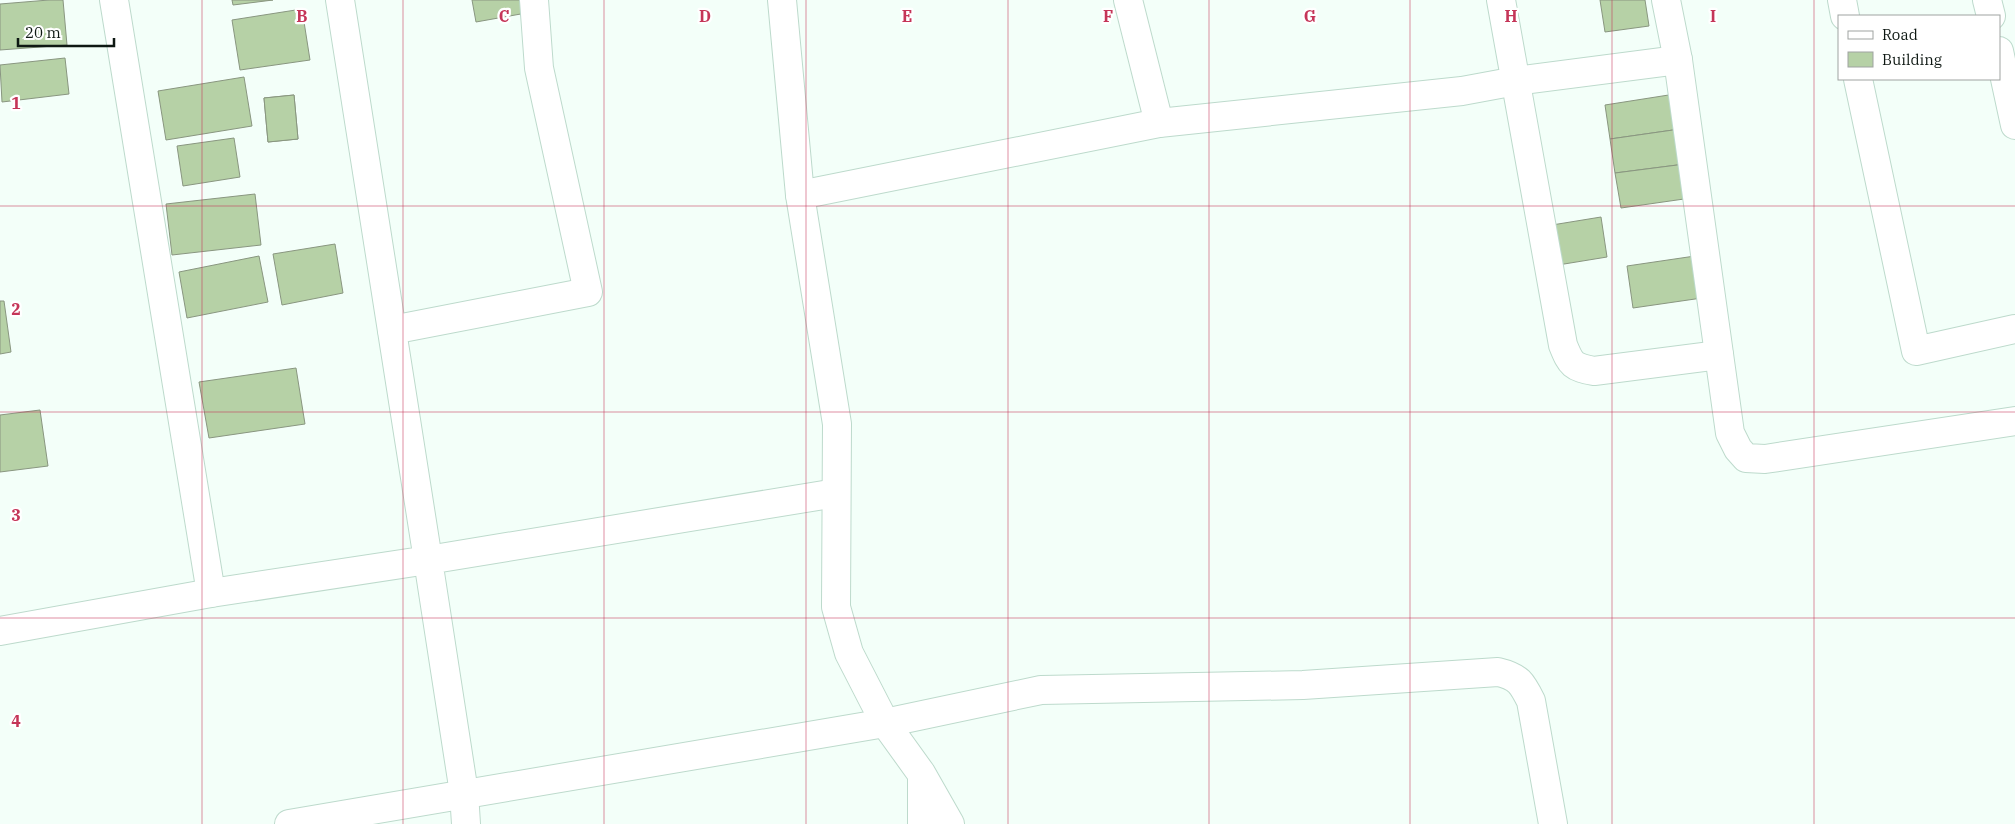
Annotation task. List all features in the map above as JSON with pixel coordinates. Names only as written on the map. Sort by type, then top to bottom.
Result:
[{"type":"street","points":[[114,0],[212,593]]},
{"type":"street","points":[[340,0],[464,793],[466,824]]},
{"type":"street","points":[[392,330],[588,292],[539,68],[534,0]]},
{"type":"street","points":[[782,0],[800,195],[837,424],[836,607],[849,652],[884,723],[922,773],[950,824]]},
{"type":"street","points":[[1128,0],[1159,123]]},
{"type":"street","points":[[1501,0],[1563,345],[1569,361],[1577,368],[1594,371],[1718,356]]},
{"type":"street","points":[[1666,0],[1678,60],[1730,433],[1738,449],[1746,458],[1765,460],[2015,421]]},
{"type":"street","points":[[1842,0],[1845,15]]},
{"type":"street","points":[[1987,0],[1991,15]]},
{"type":"street","points":[[2000,56],[2015,125]]},
{"type":"street","points":[[800,195],[1159,123],[1462,91],[1516,81],[1678,60]]},
{"type":"street","points":[[1858,80],[1916,351],[2015,329]]},
{"type":"street","points":[[0,631],[212,593],[428,560],[836,493]]},
{"type":"street","points":[[289,824],[884,723],[1041,690],[1303,685],[1498,672],[1513,676],[1523,685],[1531,701],[1553,824]]},
{"type":"street","points":[[922,773],[922,824]]},
{"type":"building","points":[[63,0],[67,45],[0,50],[0,4]]},
{"type":"building","points":[[232,0],[273,0],[233,5]]},
{"type":"building","points":[[472,0],[529,0],[532,12],[476,22]]},
{"type":"building","points":[[1600,0],[1645,0],[1649,26],[1605,32]]},
{"type":"building","points":[[302,9],[310,60],[240,70],[232,20]]},
{"type":"building","points":[[65,58],[69,94],[2,102],[0,65]]},
{"type":"building","points":[[244,77],[252,126],[166,140],[158,91]]},
{"type":"building","points":[[1675,94],[1680,129],[1610,139],[1605,105]]},
{"type":"building","points":[[294,95],[298,139],[268,142],[264,98]]},
{"type":"building","points":[[294,95],[298,139],[268,142],[264,98]]},
{"type":"building","points":[[1680,129],[1685,164],[1615,173],[1610,139]]},
{"type":"building","points":[[234,138],[240,177],[183,186],[177,146]]},
{"type":"building","points":[[1685,164],[1691,198],[1621,208],[1615,173]]},
{"type":"building","points":[[255,194],[261,245],[172,255],[166,204]]},
{"type":"building","points":[[1601,217],[1607,257],[1558,265],[1552,225]]},
{"type":"building","points":[[335,244],[343,293],[282,305],[273,254]]},
{"type":"building","points":[[259,256],[268,302],[187,318],[179,272]]},
{"type":"building","points":[[1695,256],[1702,298],[1633,308],[1627,266]]},
{"type":"building","points":[[0,301],[4,301],[11,352],[0,354]]},
{"type":"building","points":[[296,368],[305,424],[209,438],[199,382]]},
{"type":"building","points":[[40,410],[48,466],[0,472],[0,415]]}]
